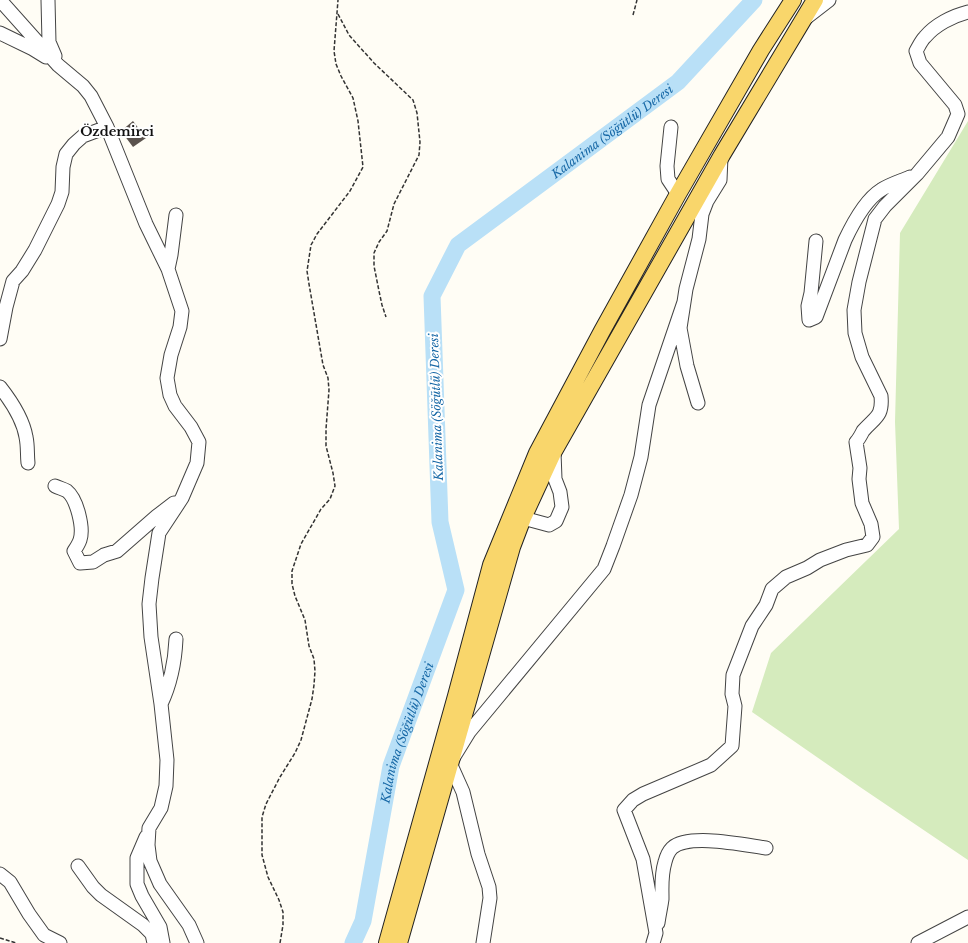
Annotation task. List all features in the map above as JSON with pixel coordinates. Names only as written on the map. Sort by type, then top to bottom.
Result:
[{"type":"main road","points":[[387,943],[491,565],[537,453],[602,330],[678,194],[761,50],[793,0]]},
{"type":"main road","points":[[399,943],[512,547],[523,518],[554,451],[722,155],[815,0]]},
{"type":"street","points":[[0,0],[58,65]]},
{"type":"street","points":[[48,0],[49,42],[58,65]]},
{"type":"street","points":[[802,20],[829,0]]},
{"type":"street","points":[[655,938],[643,859],[624,810],[633,800],[643,794],[711,765],[732,746],[735,706],[732,694],[733,676],[752,626],[766,605],[772,588],[786,577],[807,568],[820,560],[846,550],[867,545],[873,537],[871,524],[862,503],[859,479],[860,468],[856,442],[864,431],[876,420],[880,412],[881,402],[880,396],[862,357],[855,333],[854,310],[858,282],[875,220],[884,206],[917,174],[948,137],[958,114],[955,105],[920,63],[916,51],[925,37],[941,23],[958,14],[968,12]]},
{"type":"street","points":[[0,33],[33,49],[58,65],[83,86],[91,96],[107,127],[146,224],[168,269],[182,312],[180,327],[171,355],[167,378],[170,395],[175,406],[191,427],[199,442],[197,464],[182,498],[159,533],[152,578],[149,604],[151,637],[161,704],[166,760],[166,786],[161,808],[149,828],[137,858],[137,884],[142,896],[160,927],[164,943]]},
{"type":"street","points":[[0,339],[13,281],[29,261],[58,204],[62,192],[63,167],[66,154],[83,136],[107,127]]},
{"type":"street","points":[[671,127],[667,166],[668,179],[678,194]]},
{"type":"street","points":[[698,403],[687,366],[680,328],[689,277],[699,239],[702,214],[707,201],[720,180],[722,155]]},
{"type":"street","points":[[816,241],[813,280],[808,306],[809,320],[816,317],[850,228],[864,208],[881,190],[917,174]]},
{"type":"street","points":[[168,269],[176,215]]},
{"type":"street","points":[[483,943],[490,898],[488,887],[478,854],[463,792],[450,763],[469,732],[508,683],[517,675],[604,569],[622,521],[641,457],[649,405],[684,302]]},
{"type":"street","points":[[0,387],[10,401],[22,424],[26,436],[28,463]]},
{"type":"street","points":[[523,518],[548,525],[556,521],[562,507],[560,492],[555,479],[554,451]]},
{"type":"street","points":[[55,486],[68,492],[75,502],[81,527],[80,540],[74,551],[80,563],[92,562],[104,555],[117,551],[157,516],[182,498]]},
{"type":"street","points":[[161,704],[171,679],[176,652],[176,639]]},
{"type":"street","points":[[149,828],[148,845],[150,861],[160,884],[189,925],[198,943]]},
{"type":"street","points":[[655,938],[662,899],[661,886],[665,860],[671,848],[682,842],[705,840],[766,848]]},
{"type":"street","points":[[78,866],[92,887],[143,925],[152,934],[154,943]]},
{"type":"street","points":[[0,874],[10,882],[29,914],[44,935],[60,943]]},
{"type":"street","points":[[918,943],[968,917]]},
{"type":"path","points":[[280,943],[283,925],[283,912],[280,900],[268,877],[262,855],[262,817],[266,804],[301,740],[312,699],[315,672],[314,659],[309,646],[305,620],[295,596],[292,584],[292,571],[301,544],[321,509],[330,499],[334,486],[333,474],[326,446],[329,390],[328,378],[323,365],[310,290],[307,271],[308,259],[311,245],[317,234],[350,191],[363,167],[358,121],[353,98],[336,64],[334,51],[338,0]]},
{"type":"path","points":[[633,15],[637,0]]},
{"type":"path","points":[[337,12],[349,35],[374,63],[413,100],[417,113],[420,142],[419,154],[394,204],[387,230],[374,253],[374,266],[386,317]]},
{"type":"path","points":[[0,938],[16,943]]},
{"type":"green space","points":[[968,121],[968,860],[752,712],[771,653],[899,529],[895,422],[900,233]]},
{"type":"building","points":[[133,121],[146,138],[133,147],[121,131]]},
{"type":"waterway","name":"Kalanima (Söğütlü) Deresi","points":[[353,943],[363,921],[391,766],[456,590],[440,522],[432,296],[458,245],[678,82],[754,0]]},
{"type":"district","name":"Özdemirci","points":[[117,131]]}]
